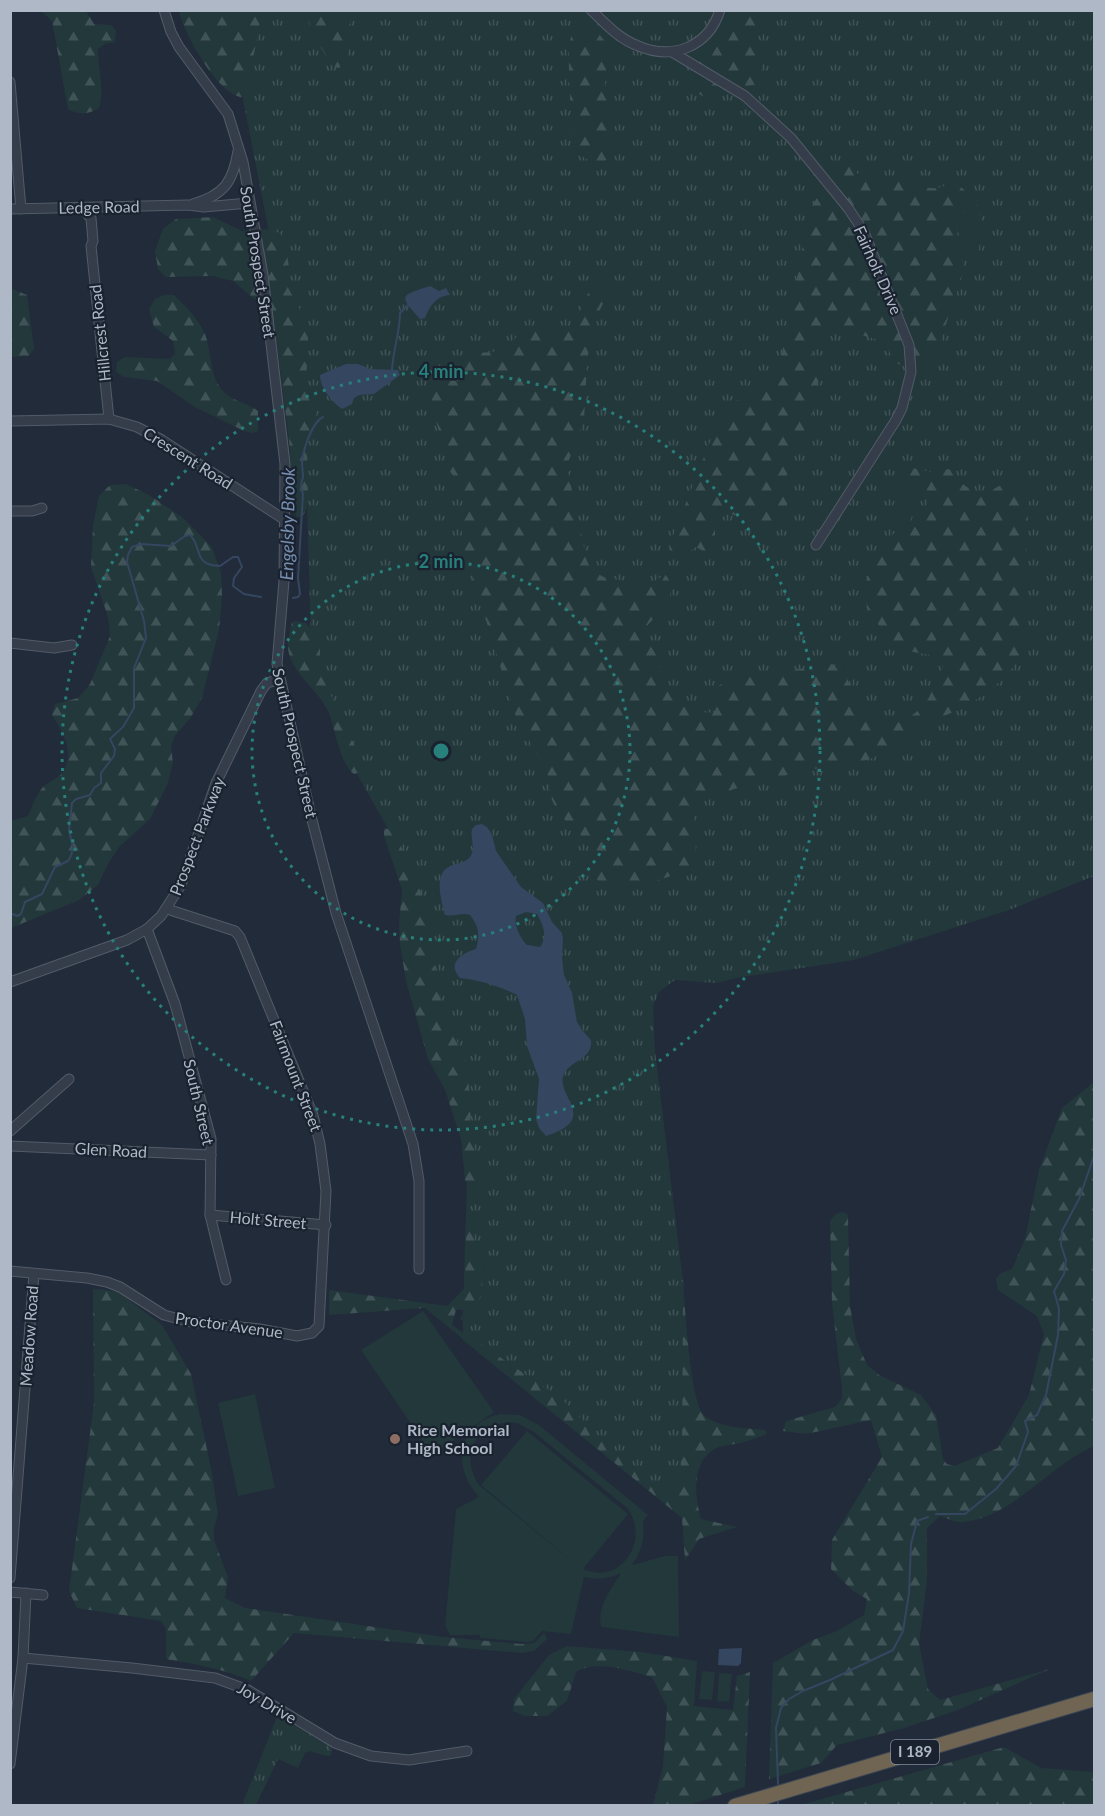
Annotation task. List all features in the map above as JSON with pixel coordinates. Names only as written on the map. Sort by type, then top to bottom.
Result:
[{"type":"highway","name":"I 189","points":[[735,1806],[1095,1699]]},
{"type":"street","name":"South Prospect Street","points":[[164,10],[178,47],[228,114],[243,162],[263,275],[285,464],[284,581],[276,656],[310,816],[336,913],[415,1153],[419,1181],[419,1269]]},
{"type":"street","points":[[591,10],[613,31],[630,42],[650,50],[672,52],[688,48],[702,39],[713,27],[720,10]]},
{"type":"street","name":"Fairholt Drive","points":[[672,52],[745,96],[791,138],[848,208],[864,232],[909,345],[911,372],[902,408],[891,429],[816,545]]},
{"type":"street","points":[[10,82],[21,209]]},
{"type":"street","name":"Ledge Road","points":[[188,205],[216,195],[227,185],[235,170],[238,148]]},
{"type":"street","name":"Ledge Road","points":[[10,209],[88,211],[249,203]]},
{"type":"street","name":"Hillcrest Road","points":[[88,211],[86,218],[88,242],[91,246],[109,419]]},
{"type":"street","name":"Crescent Road","points":[[10,421],[109,419],[137,427],[162,440],[285,520]]},
{"type":"street","points":[[10,511],[32,511],[42,508]]},
{"type":"street","points":[[10,643],[54,648],[72,645]]},
{"type":"street","name":"Prospect Parkway","points":[[10,982],[117,944],[147,929],[167,909],[184,877],[210,800],[228,757],[261,691],[267,683],[280,679]]},
{"type":"street","name":"Fairmount Street","points":[[167,909],[235,931],[240,937],[314,1115],[326,1191],[326,1225],[321,1313],[319,1326],[312,1333]]},
{"type":"street","name":"South Street","points":[[147,929],[175,1004],[209,1132],[210,1215],[226,1280]]},
{"type":"street","points":[[10,1131],[69,1079]]},
{"type":"street","name":"Glen Road","points":[[10,1146],[211,1155]]},
{"type":"street","name":"Holt Street","points":[[210,1215],[326,1225]]},
{"type":"street","name":"Proctor Avenue","points":[[10,1272],[87,1278],[107,1282],[120,1287],[151,1308],[174,1319],[270,1330],[297,1336],[312,1333]]},
{"type":"street","name":"Meadow Road","points":[[10,1578],[34,1274]]},
{"type":"street","points":[[10,1592],[43,1595]]},
{"type":"street","points":[[10,1764],[23,1658],[26,1593]]},
{"type":"street","name":"Joy Drive","points":[[23,1658],[215,1678],[248,1690],[335,1743],[371,1756],[409,1760],[467,1750]]},
{"type":"green space","points":[[41,11],[86,11],[94,24],[111,25],[116,31],[115,42],[105,44],[98,49],[101,87],[99,108],[84,113],[68,109],[52,21]]},
{"type":"green space","points":[[179,11],[262,11],[246,97],[236,96],[215,78],[195,49]]},
{"type":"green space","points":[[252,11],[1094,11],[1094,876],[1009,910],[854,960],[717,983],[675,980],[659,992],[653,1006],[655,1051],[683,1281],[682,1518],[463,1340],[463,1321],[460,1319],[463,1313],[468,1147],[396,843],[357,774],[311,652],[307,493],[269,233],[243,99]]},
{"type":"green space","points":[[307,11],[349,11],[351,33],[349,49],[344,63],[339,68],[332,66],[311,31]]},
{"type":"green space","points":[[728,11],[758,11],[755,36],[763,75],[758,84],[738,88],[718,96],[702,96],[697,93],[696,88],[695,60],[700,50],[720,29]]},
{"type":"green space","points":[[578,26],[596,31],[604,40],[607,52],[605,86],[613,135],[612,149],[607,160],[603,161],[594,161],[582,156],[575,140],[571,111],[569,59],[571,37]]},
{"type":"green space","points":[[852,163],[857,174],[865,181],[907,179],[929,188],[954,184],[963,189],[977,205],[978,212],[960,214],[956,244],[963,263],[962,276],[937,351],[909,367],[897,363],[886,346],[878,340],[826,329],[818,338],[812,353],[818,396],[813,414],[795,447],[787,471],[787,508],[783,522],[758,528],[736,516],[726,515],[715,524],[715,553],[710,555],[696,547],[675,557],[670,552],[669,546],[717,424],[728,408],[741,397],[757,391],[778,374],[811,207],[833,174],[841,166]]},
{"type":"green space","points":[[960,214],[981,215],[979,251],[958,250]]},
{"type":"green space","points":[[213,217],[242,231],[265,229],[280,233],[286,249],[290,273],[287,286],[302,313],[308,336],[305,381],[316,406],[317,415],[307,440],[308,505],[301,517],[297,517],[294,511],[289,440],[274,321],[259,303],[233,281],[213,276],[166,277],[158,269],[155,251],[163,229],[176,219]]},
{"type":"green space","points":[[597,284],[608,285],[609,292],[592,325],[584,420],[569,460],[568,472],[587,561],[592,571],[604,577],[644,585],[652,583],[665,574],[670,582],[670,596],[662,610],[645,628],[647,643],[656,652],[666,685],[680,701],[693,709],[707,713],[714,712],[718,686],[732,678],[829,664],[838,665],[844,669],[859,713],[866,720],[883,726],[912,715],[929,697],[942,671],[942,660],[900,646],[878,624],[864,597],[868,576],[892,536],[901,529],[918,526],[925,512],[928,497],[926,487],[905,477],[905,470],[909,467],[931,472],[950,469],[966,487],[974,490],[990,492],[1001,485],[1015,483],[1029,494],[1022,647],[1015,664],[1002,679],[986,693],[968,704],[925,723],[894,746],[869,759],[794,773],[707,798],[695,814],[695,865],[650,882],[615,886],[602,885],[596,878],[589,844],[558,813],[552,800],[547,771],[517,720],[466,556],[462,532],[463,521],[468,510],[465,497],[460,485],[449,470],[427,386],[435,381],[458,381],[463,375],[459,360],[464,356],[503,349],[526,329],[535,328],[556,332],[569,329],[576,322],[585,298]]},
{"type":"green space","points":[[10,288],[27,295],[34,349],[29,356],[11,357]]},
{"type":"green space","points":[[164,295],[174,295],[198,321],[207,339],[216,380],[228,396],[258,411],[258,431],[251,433],[242,430],[195,407],[157,381],[124,377],[116,372],[117,362],[125,357],[170,359],[175,354],[173,341],[154,327],[149,309],[155,299]]},
{"type":"green space","points":[[902,481],[922,488],[909,524],[889,517]]},
{"type":"green space","points":[[126,484],[149,495],[182,517],[212,547],[221,573],[222,595],[219,630],[202,698],[191,717],[175,736],[171,746],[173,763],[168,783],[150,819],[119,847],[98,885],[79,900],[11,928],[11,821],[28,816],[41,790],[60,775],[66,765],[68,750],[60,728],[52,715],[55,704],[78,698],[90,684],[110,636],[108,617],[91,567],[93,525],[99,496],[110,485]]},
{"type":"green space","points":[[292,622],[305,623],[317,633],[320,644],[320,672],[359,755],[361,772],[354,774],[345,763],[324,703],[292,662],[288,642]]},
{"type":"green space","points":[[384,828],[391,830],[400,844],[425,902],[429,917],[429,934],[439,993],[450,1027],[464,1056],[467,1070],[471,1105],[470,1132],[481,1169],[479,1190],[471,1190],[465,1180],[461,1139],[445,1090],[428,1059],[406,981],[399,924],[402,890],[384,836]]},
{"type":"green space","points":[[1094,1082],[1094,1446],[1061,1465],[1015,1501],[999,1510],[982,1518],[963,1522],[940,1516],[927,1528],[927,1581],[919,1643],[928,1689],[940,1700],[1050,1669],[958,1710],[904,1728],[837,1745],[821,1763],[769,1779],[773,1663],[864,1615],[867,1599],[853,1591],[831,1569],[832,1540],[882,1457],[871,1420],[806,1434],[783,1431],[786,1421],[835,1407],[842,1399],[832,1303],[830,1221],[836,1214],[843,1212],[848,1215],[850,1306],[856,1339],[867,1365],[879,1375],[921,1395],[936,1415],[943,1459],[947,1464],[954,1466],[998,1448],[1029,1395],[1044,1334],[1037,1316],[998,1290],[996,1279],[1001,1273],[1012,1269],[1025,1239],[1039,1170],[1062,1108]]},
{"type":"green space","points":[[471,1219],[483,1279],[478,1309],[456,1310],[452,1325],[562,1399],[623,1461],[650,1480],[673,1489],[680,1480],[683,1282],[668,1276],[669,1271],[679,1273],[683,1281],[691,1371],[698,1405],[703,1414],[716,1422],[741,1428],[765,1430],[767,1434],[716,1448],[706,1456],[698,1472],[696,1491],[701,1519],[737,1527],[699,1539],[685,1561],[682,1518],[425,1308],[329,1315],[329,1290],[447,1306],[465,1288],[466,1236]]},
{"type":"green space","points":[[93,1289],[117,1291],[162,1325],[191,1374],[211,1468],[218,1514],[214,1528],[214,1540],[228,1577],[225,1598],[245,1608],[443,1637],[521,1644],[534,1643],[544,1633],[547,1639],[534,1651],[522,1653],[294,1633],[251,1681],[220,1670],[166,1659],[166,1629],[161,1621],[77,1608],[69,1591],[94,1403]]},
{"type":"green space","points":[[423,1311],[494,1412],[432,1455],[361,1350]]},
{"type":"green space","points":[[255,1394],[275,1488],[238,1496],[218,1403]]},
{"type":"green space","points":[[500,1414],[520,1415],[539,1425],[648,1515],[643,1521],[643,1539],[632,1565],[665,1556],[678,1556],[679,1637],[601,1627],[603,1605],[621,1573],[603,1578],[584,1577],[571,1634],[542,1631],[533,1641],[529,1642],[480,1638],[480,1635],[450,1635],[445,1625],[456,1509],[479,1497],[464,1473],[463,1448],[467,1437],[486,1419]],"holes":[[[509,1422],[517,1423],[534,1432],[627,1508],[634,1521],[636,1533],[634,1546],[620,1566],[597,1573],[583,1569],[628,1514],[527,1431],[481,1485],[580,1568],[479,1485],[473,1474],[471,1463],[474,1444],[487,1429]]]},
{"type":"green space","points":[[567,1646],[641,1652],[697,1661],[694,1706],[733,1710],[737,1676],[750,1672],[745,1787],[689,1805],[653,1805],[663,1766],[667,1707],[652,1677],[614,1667],[584,1668],[576,1672],[567,1701],[547,1716],[525,1716],[513,1711],[514,1699],[549,1655]]},
{"type":"green space","points":[[702,1671],[715,1672],[712,1700],[699,1699]]},
{"type":"green space","points":[[719,1673],[732,1674],[729,1702],[717,1701]]},
{"type":"green space","points":[[277,1717],[330,1746],[332,1752],[330,1756],[327,1756],[309,1751],[305,1753],[298,1768],[278,1759],[256,1805],[242,1805]]},
{"type":"green space","points":[[1004,1747],[1041,1768],[1094,1772],[1094,1805],[801,1805]]},
{"type":"water","points":[[430,286],[439,291],[446,288],[450,295],[437,300],[425,318],[420,319],[408,305],[406,297],[412,292]]},
{"type":"water","points":[[346,364],[358,364],[370,369],[398,370],[400,375],[374,394],[359,395],[354,398],[352,404],[342,409],[327,394],[320,375]]},
{"type":"water","points":[[482,824],[487,827],[492,835],[496,851],[521,887],[543,903],[552,922],[562,933],[564,975],[572,993],[577,1022],[591,1040],[589,1051],[568,1068],[563,1080],[564,1089],[572,1105],[571,1122],[563,1129],[546,1136],[539,1128],[536,1119],[539,1079],[527,1046],[525,1019],[517,995],[489,984],[460,978],[456,973],[455,963],[458,959],[476,949],[478,931],[470,915],[445,915],[440,894],[440,879],[446,868],[464,861],[472,854],[472,829]],"holes":[[[526,912],[537,914],[543,926],[544,935],[540,947],[527,945],[516,924],[516,916]]]},
{"type":"water","points":[[742,1648],[741,1663],[738,1666],[718,1665],[719,1649]]},
{"type":"waterway","points":[[392,370],[400,313],[408,305]]},
{"type":"waterway","name":"Engelsby Brook","points":[[293,598],[300,594],[298,578],[303,494],[301,490],[302,462],[312,430],[323,417]]},
{"type":"waterway","name":"Engelsby Brook","points":[[10,913],[17,916],[21,914],[25,902],[42,894],[55,867],[68,861],[73,848],[69,830],[72,803],[76,799],[90,795],[101,783],[101,773],[114,756],[115,749],[110,739],[123,727],[134,708],[134,668],[146,638],[144,621],[127,562],[132,547],[141,544],[171,546],[190,535],[199,555],[211,565],[220,566],[233,557],[238,557],[242,567],[234,578],[233,586],[244,594],[261,597]]},
{"type":"waterway","points":[[936,1514],[965,1514],[996,1489],[1016,1466],[1028,1432],[1025,1421],[1037,1415],[1046,1395],[1058,1335],[1059,1309],[1054,1291],[1064,1274],[1066,1260],[1061,1245],[1062,1231],[1079,1199],[1094,1156]]},
{"type":"waterway","points":[[778,1784],[776,1728],[781,1708],[789,1699],[803,1691],[893,1650],[903,1631],[909,1593],[911,1544],[917,1521],[928,1517]]},
{"type":"waterway","points":[[778,1801],[778,1806]]},
{"type":"place","name":"Rice Memorial High School","points":[[395,1439]]}]
